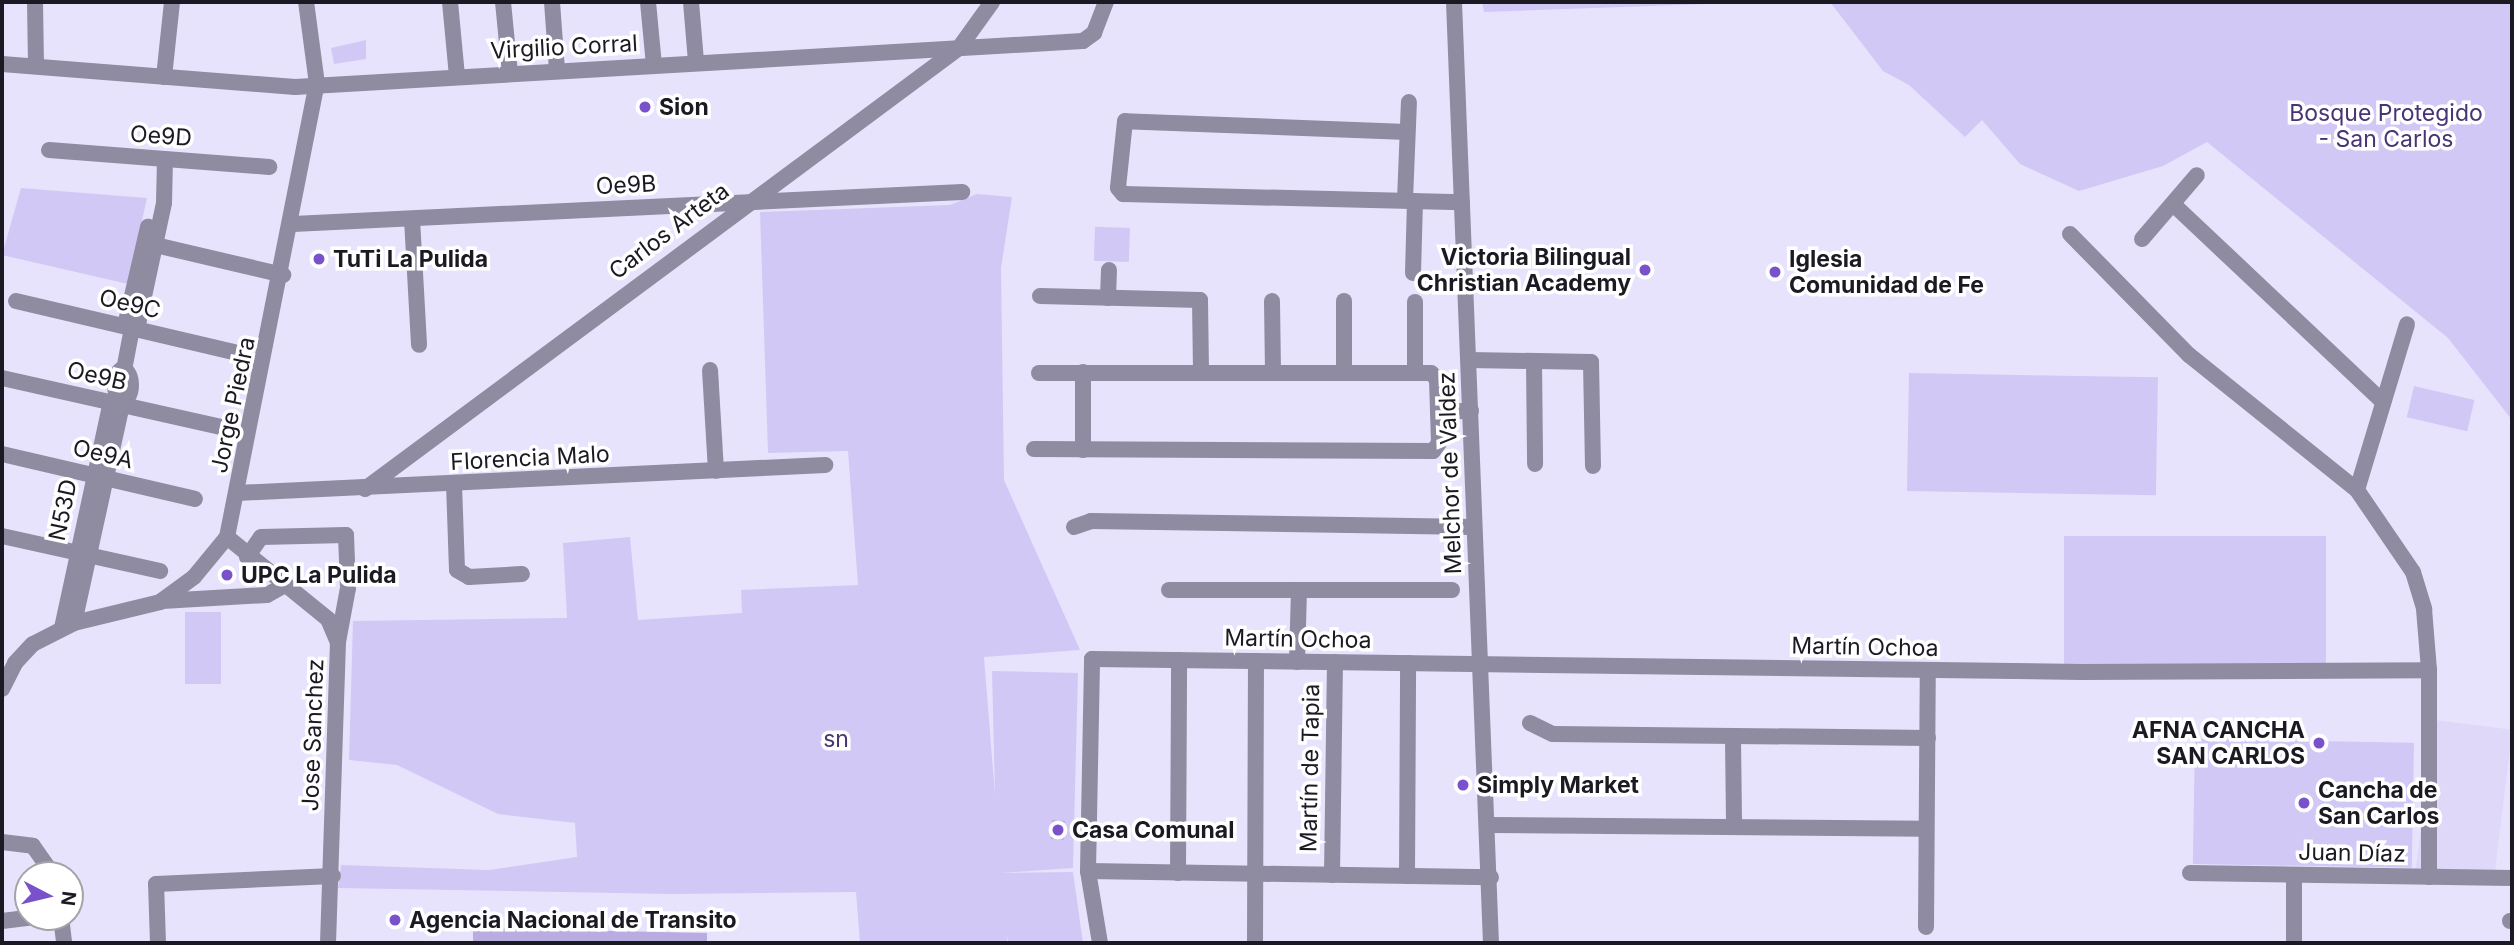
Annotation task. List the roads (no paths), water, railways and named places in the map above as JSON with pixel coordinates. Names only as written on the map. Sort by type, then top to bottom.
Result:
[{"type":"street","points":[[35,2],[36,64]]},
{"type":"street","points":[[164,77],[172,2]]},
{"type":"street","name":"Jorge Piedra","points":[[2,689],[24,651],[68,626],[160,602],[194,577],[227,537],[284,270],[317,85],[306,2]]},
{"type":"street","points":[[450,2],[457,76]]},
{"type":"street","points":[[503,2],[510,72]]},
{"type":"street","points":[[552,2],[557,70]]},
{"type":"street","points":[[648,2],[654,65]]},
{"type":"street","points":[[691,2],[696,62]]},
{"type":"street","name":"Carlos Arteta","points":[[365,489],[746,201],[959,48],[992,2]]},
{"type":"street","name":"Virgilio Corral","points":[[2,64],[36,64],[164,77],[317,85],[1083,41],[1094,33],[1106,2]]},
{"type":"street","name":"Melchor de Valdez","points":[[1454,2],[1471,411],[1473,527],[1490,825],[1491,943]]},
{"type":"street","points":[[1409,102],[1407,132],[1413,273]]},
{"type":"street","points":[[1407,132],[1125,121],[1118,188],[1123,194],[1462,202]]},
{"type":"street","name":"Oe9D","points":[[49,150],[269,167]]},
{"type":"street","points":[[132,328],[151,239],[160,159]]},
{"type":"street","points":[[2142,239],[2197,175]]},
{"type":"street","name":"Oe9B","points":[[293,224],[962,192]]},
{"type":"street","points":[[2173,204],[2383,402]]},
{"type":"street","points":[[412,219],[419,345]]},
{"type":"street","points":[[2070,234],[2189,355],[2357,490],[2413,572],[2424,609],[2429,670],[2429,877]]},
{"type":"street","points":[[151,239],[284,270]]},
{"type":"street","points":[[1108,298],[1109,270]]},
{"type":"street","points":[[1040,296],[1200,300],[1201,372]]},
{"type":"street","name":"Oe9C","points":[[16,301],[234,352]]},
{"type":"street","points":[[1272,301],[1273,372]]},
{"type":"street","points":[[1344,301],[1344,372]]},
{"type":"street","points":[[1415,302],[1415,372]]},
{"type":"street","points":[[2357,490],[2407,324]]},
{"type":"street","name":"N53D","points":[[68,626],[132,328]]},
{"type":"street","points":[[1469,360],[1591,362],[1593,466]]},
{"type":"street","points":[[1534,360],[1535,464]]},
{"type":"street","points":[[710,370],[716,471]]},
{"type":"street","points":[[1083,372],[1083,450]]},
{"type":"street","points":[[1034,449],[1433,451],[1438,443],[1436,375],[1415,372],[1039,373]]},
{"type":"street","name":"Oe9B","points":[[2,378],[222,427]]},
{"type":"street","points":[[1438,412],[1471,411]]},
{"type":"street","name":"Oe9A","points":[[2,454],[195,499]]},
{"type":"street","name":"Florencia Malo","points":[[237,493],[825,465]]},
{"type":"street","points":[[454,484],[457,570],[469,577],[522,574]]},
{"type":"street","points":[[1074,527],[1091,521],[1473,527]]},
{"type":"street","points":[[247,557],[261,537],[346,535],[348,588],[338,642]]},
{"type":"street","points":[[2,536],[160,571]]},
{"type":"street","name":"Jose Sanchez","points":[[227,537],[247,557],[328,619],[338,642],[333,876],[328,943]]},
{"type":"street","points":[[160,602],[267,594],[285,585]]},
{"type":"street","points":[[1169,590],[1452,590]]},
{"type":"street","points":[[1297,662],[1299,590]]},
{"type":"street","name":"Martín Ochoa","points":[[1088,871],[1092,659],[1928,670],[2429,670]]},
{"type":"street","points":[[1178,873],[1179,660]]},
{"type":"street","points":[[1255,943],[1256,661]]},
{"type":"street","name":"Martín de Tapia","points":[[1332,875],[1335,662]]},
{"type":"street","points":[[1407,876],[1408,663]]},
{"type":"street","points":[[1926,927],[1928,670]]},
{"type":"street","points":[[1530,723],[1553,734],[1733,739],[1928,738]]},
{"type":"street","points":[[1733,739],[1734,827]]},
{"type":"street","points":[[1490,825],[1926,829]]},
{"type":"street","points":[[2,842],[33,846],[43,861]]},
{"type":"street","points":[[1100,943],[1088,871],[1491,877]]},
{"type":"street","name":"Juan Díaz","points":[[2190,873],[2512,877]]},
{"type":"street","points":[[2294,875],[2294,943]]},
{"type":"street","points":[[158,943],[156,884],[333,876]]},
{"type":"place","name":"Sion","points":[[645,107]]},
{"type":"place","name":"TuTi La Pulida","points":[[319,259]]},
{"type":"place","name":"Victoria Bilingual Christian Academy","points":[[1645,270]]},
{"type":"place","name":"Iglesia Comunidad de Fe","points":[[1775,272]]},
{"type":"place","name":"UPC La Pulida","points":[[227,575]]},
{"type":"place","name":"AFNA CANCHA SAN CARLOS","points":[[2319,743]]},
{"type":"place","name":"Simply Market","points":[[1463,785]]},
{"type":"place","name":"Cancha de San Carlos","points":[[2304,803]]},
{"type":"place","name":"Casa Comunal","points":[[1058,830]]},
{"type":"place","name":"Agencia Nacional de Transito","points":[[395,920]]},
{"type":"park label","name":"Bosque Protegido - San Carlos","points":[[2386,126]]},
{"type":"park label","name":"sn","points":[[836,739]]}]
